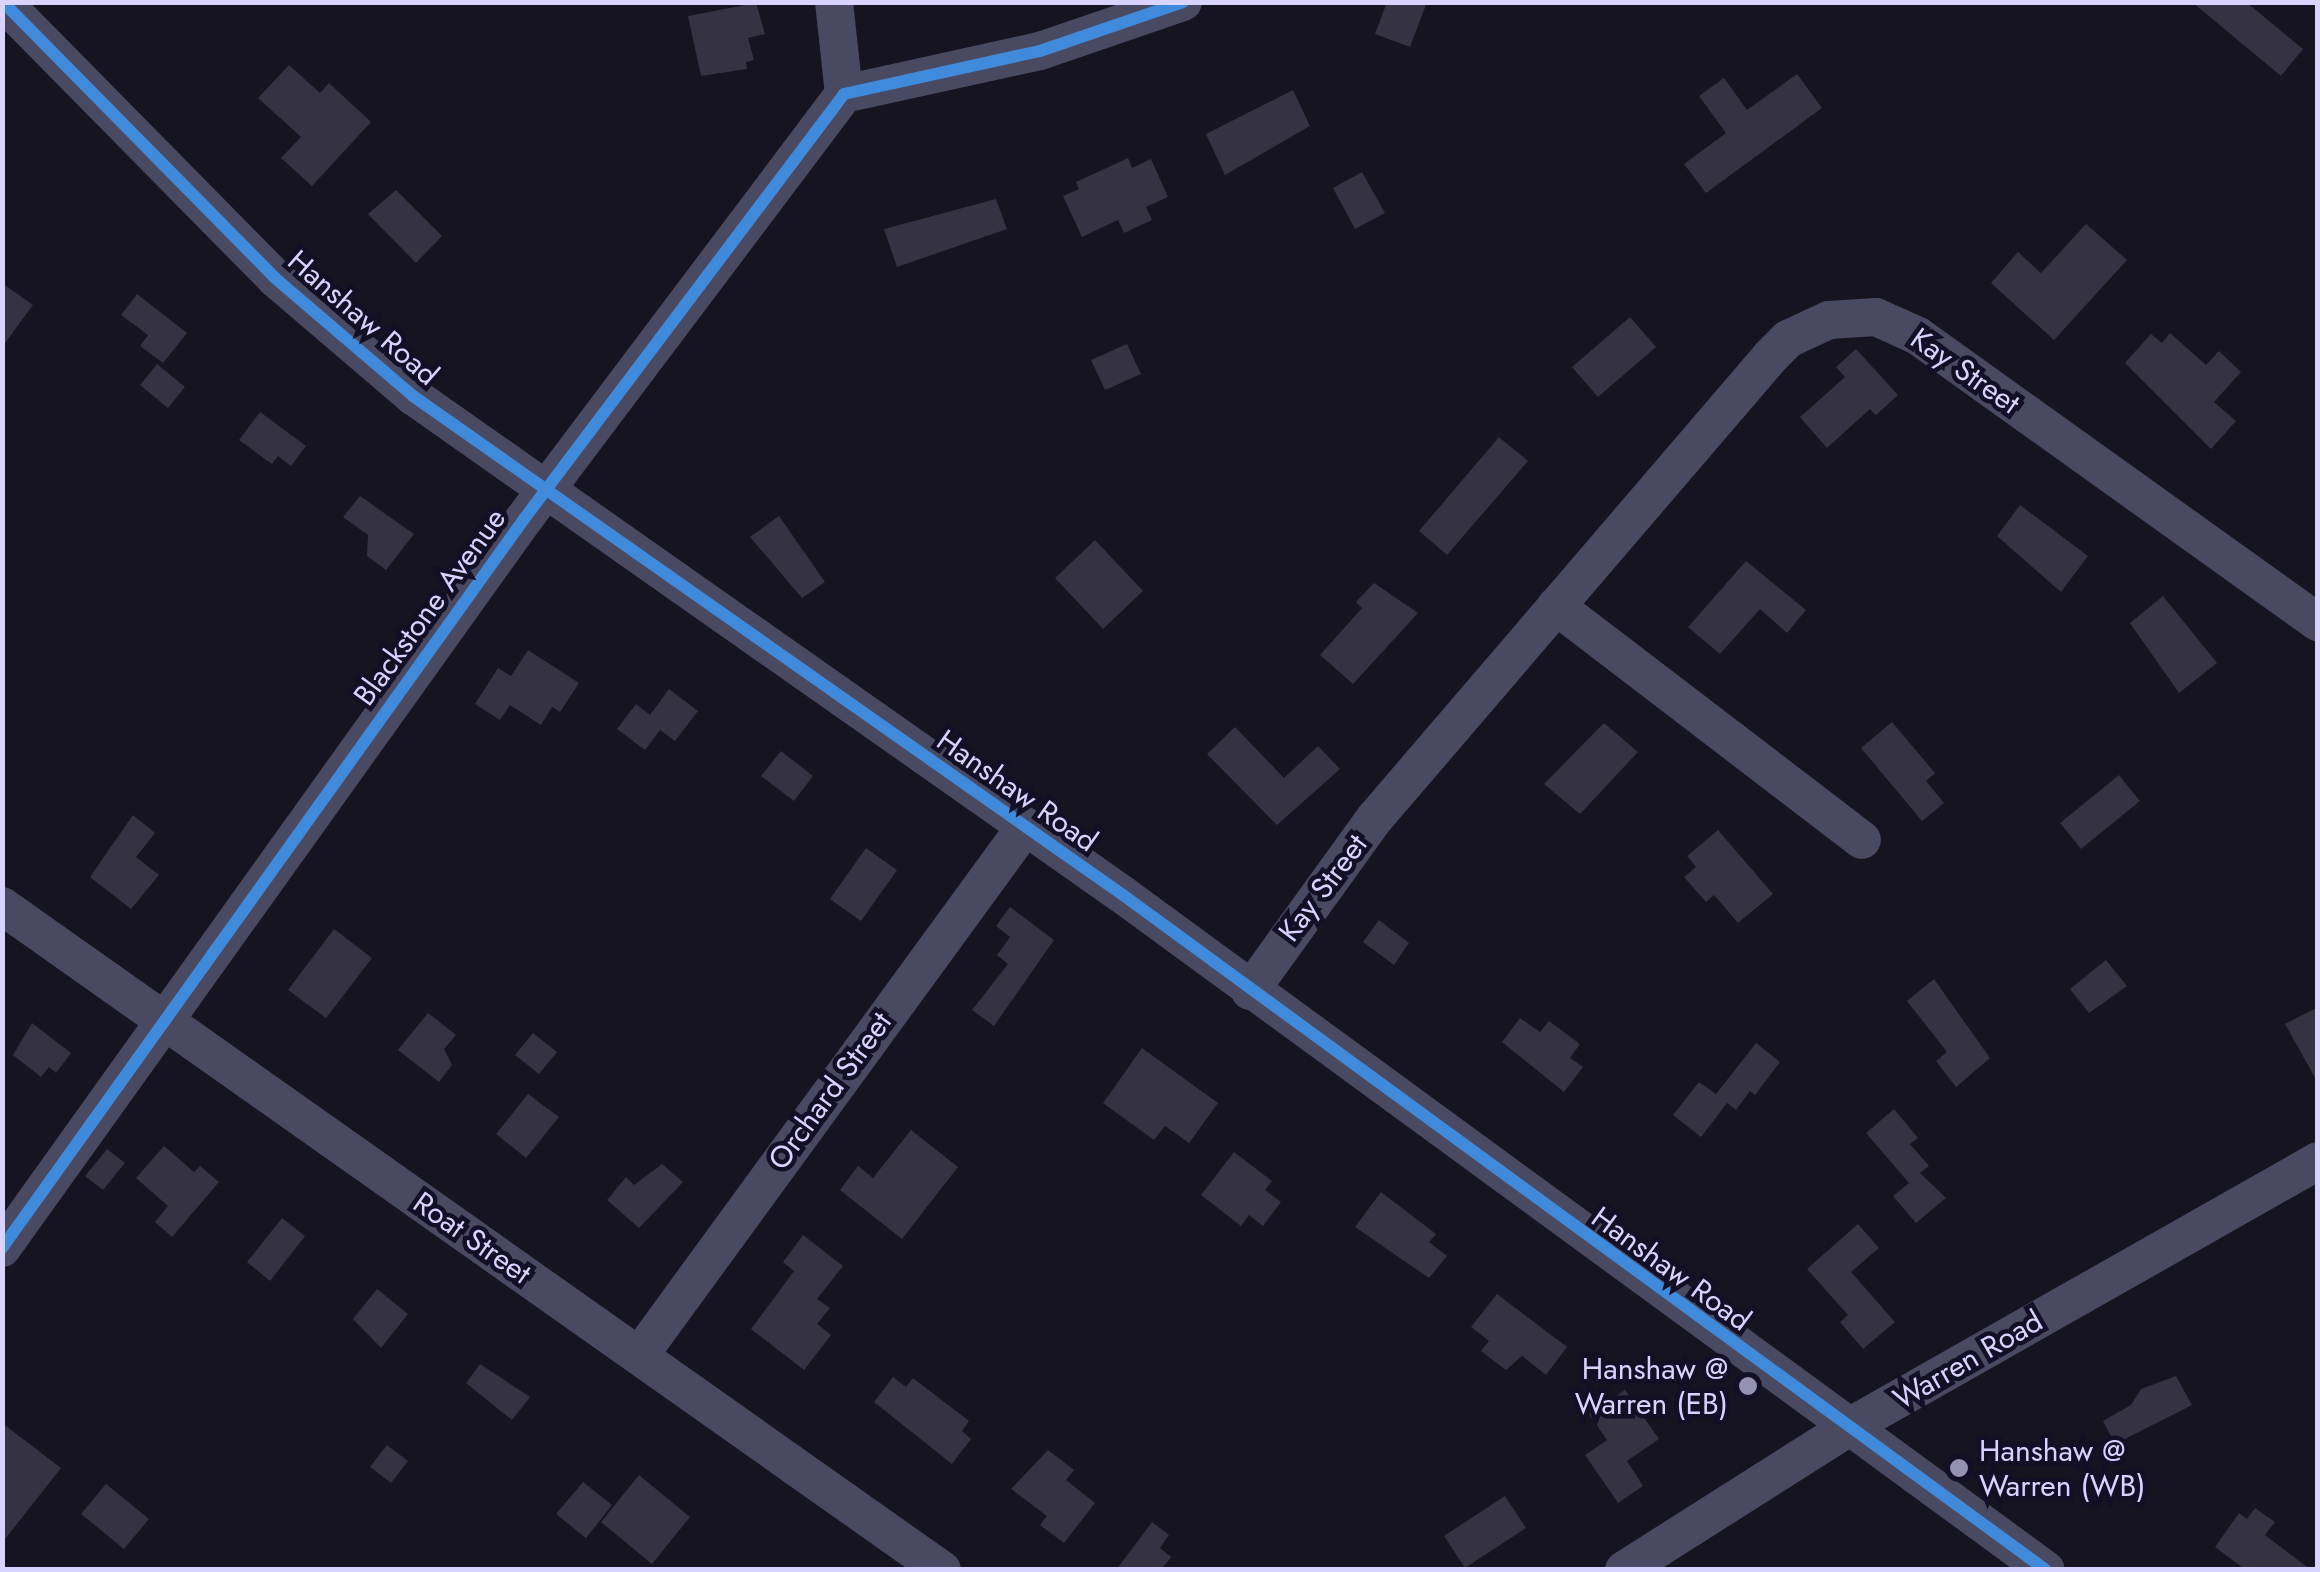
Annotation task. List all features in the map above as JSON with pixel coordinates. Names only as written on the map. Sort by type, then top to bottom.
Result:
[{"type":"street","name":"Hanshaw Road","points":[[3,2],[335,334],[544,492],[1025,827],[2046,1570]]},
{"type":"street","points":[[834,2],[844,94],[1101,18],[1182,2]]},
{"type":"street","name":"Blackstone Avenue","points":[[2,1248],[544,492],[844,94]]},
{"type":"street","name":"Kay Street","points":[[1250,990],[1375,818],[1788,339],[1852,316],[1876,317],[1918,336],[2318,622]]},
{"type":"street","points":[[1556,606],[1862,840]]},
{"type":"street","name":"Orchard Street","points":[[639,1356],[1025,827]]},
{"type":"street","name":"Roat Street","points":[[2,906],[942,1570]]},
{"type":"street","name":"Warren Road","points":[[1624,1570],[1849,1426],[2318,1161]]},
{"type":"building","points":[[1387,2],[1427,2],[1410,47],[1375,34]]},
{"type":"building","points":[[2192,2],[2246,2],[2303,49],[2281,76]]},
{"type":"building","points":[[756,3],[765,34],[748,38],[754,60],[746,62],[747,69],[701,76],[688,16]]},
{"type":"building","points":[[289,65],[320,93],[329,83],[371,122],[312,186],[281,158],[301,137],[258,98]]},
{"type":"building","points":[[1797,74],[1822,108],[1706,193],[1684,164],[1726,133],[1699,96],[1724,78],[1747,110]]},
{"type":"building","points":[[1293,90],[1310,126],[1225,175],[1206,134]]},
{"type":"building","points":[[1128,158],[1132,168],[1151,159],[1168,197],[1146,207],[1152,220],[1124,233],[1118,220],[1082,237],[1063,196],[1079,189],[1076,182]]},
{"type":"building","points":[[1362,172],[1385,213],[1355,229],[1333,188]]},
{"type":"building","points":[[396,190],[442,236],[416,263],[368,214]]},
{"type":"building","points":[[996,199],[1007,229],[897,267],[884,229]]},
{"type":"building","points":[[2086,224],[2127,260],[2054,340],[1991,283],[2018,252],[2041,273]]},
{"type":"building","points":[[2,283],[33,305],[2,347]]},
{"type":"building","points":[[137,294],[187,333],[163,363],[140,346],[148,335],[121,315]]},
{"type":"building","points":[[1630,317],[1656,347],[1598,397],[1572,367]]},
{"type":"building","points":[[2170,333],[2206,365],[2219,351],[2241,372],[2214,402],[2236,421],[2211,449],[2125,363],[2151,334],[2162,343]]},
{"type":"building","points":[[1127,344],[1141,374],[1105,390],[1091,360]]},
{"type":"building","points":[[1856,349],[1898,395],[1876,415],[1870,409],[1827,448],[1800,417],[1845,377],[1836,367]]},
{"type":"building","points":[[157,364],[185,387],[168,408],[140,385]]},
{"type":"building","points":[[260,412],[306,446],[291,466],[278,456],[272,464],[239,440]]},
{"type":"building","points":[[1499,437],[1528,461],[1447,555],[1419,531]]},
{"type":"building","points":[[360,496],[414,534],[386,570],[367,556],[368,535],[343,517]]},
{"type":"building","points":[[2020,505],[2088,556],[2061,592],[1997,536]]},
{"type":"building","points":[[779,516],[825,582],[802,598],[750,537]]},
{"type":"building","points":[[1095,540],[1143,591],[1103,629],[1055,578]]},
{"type":"building","points":[[1746,561],[1806,610],[1787,633],[1760,609],[1720,654],[1688,627]]},
{"type":"building","points":[[1374,583],[1418,613],[1353,684],[1320,655],[1362,608],[1356,602]]},
{"type":"building","points":[[2163,596],[2217,663],[2179,693],[2130,623]]},
{"type":"building","points":[[528,650],[579,683],[560,712],[552,707],[541,725],[510,705],[500,720],[475,704],[498,668],[511,676]]},
{"type":"building","points":[[669,689],[698,711],[675,741],[660,730],[645,750],[617,729],[636,704],[650,715]]},
{"type":"building","points":[[1892,722],[1935,773],[1926,781],[1944,803],[1922,821],[1861,748]]},
{"type":"building","points":[[1604,723],[1638,752],[1580,814],[1544,784]]},
{"type":"building","points":[[1235,727],[1284,778],[1318,746],[1340,769],[1277,825],[1207,754]]},
{"type":"building","points":[[781,751],[813,776],[794,801],[761,776]]},
{"type":"building","points":[[2119,775],[2140,801],[2081,849],[2060,823]]},
{"type":"building","points":[[133,815],[155,833],[136,857],[159,875],[131,909],[90,877]]},
{"type":"building","points":[[1718,830],[1773,894],[1738,923],[1714,895],[1706,902],[1684,877],[1696,867],[1687,856]]},
{"type":"building","points":[[866,848],[897,870],[861,921],[830,899]]},
{"type":"building","points":[[1010,907],[1054,940],[994,1026],[972,1010],[1008,964],[997,955],[1010,937],[996,926]]},
{"type":"building","points":[[1379,920],[1409,943],[1394,965],[1363,942]]},
{"type":"building","points":[[334,929],[372,958],[326,1018],[288,990]]},
{"type":"building","points":[[2106,960],[2127,986],[2089,1013],[2070,989]]},
{"type":"building","points":[[1934,979],[1990,1058],[1956,1087],[1936,1061],[1947,1052],[1907,1001]]},
{"type":"building","points":[[2318,1007],[2318,1083],[2285,1024]]},
{"type":"building","points":[[428,1013],[456,1035],[444,1049],[452,1065],[439,1082],[398,1050]]},
{"type":"building","points":[[1520,1018],[1540,1032],[1549,1021],[1580,1044],[1570,1058],[1583,1067],[1564,1092],[1502,1042]]},
{"type":"building","points":[[32,1023],[71,1053],[56,1073],[49,1067],[41,1077],[13,1055]]},
{"type":"building","points":[[533,1033],[557,1052],[539,1074],[515,1055]]},
{"type":"building","points":[[1756,1043],[1780,1062],[1755,1095],[1750,1091],[1736,1110],[1727,1103],[1701,1137],[1673,1115],[1699,1082],[1716,1094]]},
{"type":"building","points":[[1142,1048],[1218,1103],[1189,1143],[1165,1126],[1154,1140],[1103,1103]]},
{"type":"building","points":[[528,1094],[559,1117],[526,1158],[496,1134]]},
{"type":"building","points":[[1894,1109],[1918,1138],[1910,1144],[1929,1166],[1920,1173],[1946,1198],[1916,1223],[1893,1196],[1909,1183],[1866,1133]]},
{"type":"building","points":[[911,1130],[958,1167],[902,1239],[840,1190],[858,1166],[873,1178]]},
{"type":"building","points":[[164,1146],[194,1172],[200,1166],[219,1182],[172,1237],[155,1222],[168,1206],[136,1178]]},
{"type":"building","points":[[107,1149],[125,1163],[103,1190],[85,1176]]},
{"type":"building","points":[[1234,1152],[1272,1181],[1265,1190],[1281,1202],[1263,1226],[1249,1215],[1241,1226],[1201,1195]]},
{"type":"building","points":[[662,1164],[683,1182],[639,1228],[607,1200],[626,1177],[634,1185]]},
{"type":"building","points":[[1381,1192],[1436,1234],[1429,1242],[1447,1256],[1429,1278],[1355,1227]]},
{"type":"building","points":[[282,1218],[305,1236],[270,1281],[247,1262]]},
{"type":"building","points":[[1858,1224],[1879,1248],[1851,1272],[1895,1322],[1863,1349],[1840,1322],[1848,1315],[1807,1269]]},
{"type":"building","points":[[803,1235],[843,1266],[817,1299],[830,1308],[817,1324],[831,1335],[804,1370],[751,1329],[794,1271],[783,1262]]},
{"type":"building","points":[[377,1289],[408,1314],[381,1348],[353,1319]]},
{"type":"building","points":[[1497,1294],[1567,1347],[1546,1375],[1522,1356],[1506,1370],[1481,1351],[1489,1341],[1471,1327]]},
{"type":"building","points":[[480,1364],[530,1397],[512,1420],[466,1383]]},
{"type":"building","points":[[2176,1376],[2192,1405],[2115,1444],[2103,1421],[2131,1405],[2141,1389]]},
{"type":"building","points":[[893,1377],[906,1387],[913,1378],[969,1421],[962,1431],[971,1439],[952,1464],[874,1402]]},
{"type":"building","points":[[1625,1390],[1659,1439],[1627,1461],[1643,1486],[1618,1503],[1585,1455],[1607,1440],[1589,1414]]},
{"type":"building","points":[[2,1423],[61,1468],[2,1543]]},
{"type":"building","points":[[387,1445],[408,1461],[391,1483],[370,1467]]},
{"type":"building","points":[[1048,1450],[1074,1470],[1066,1480],[1095,1503],[1064,1543],[1040,1525],[1047,1516],[1011,1489]]},
{"type":"building","points":[[639,1475],[690,1517],[652,1564],[601,1522]]},
{"type":"building","points":[[583,1482],[612,1505],[586,1538],[556,1514]]},
{"type":"building","points":[[106,1484],[149,1519],[124,1549],[81,1514]]},
{"type":"building","points":[[1505,1496],[1526,1528],[1465,1568],[1444,1536]]},
{"type":"building","points":[[2255,1508],[2275,1522],[2265,1535],[2311,1570],[2246,1570],[2215,1547],[2239,1513],[2247,1519]]},
{"type":"building","points":[[1152,1522],[1169,1535],[1160,1548],[1171,1557],[1161,1570],[1116,1570]]},
{"type":"cycle path","points":[[3,2],[275,278],[413,396],[1123,895],[2046,1570]]},
{"type":"cycle path","points":[[2,1248],[524,519],[844,94],[1040,51],[1183,2]]},
{"type":"place","name":"Hanshaw @ Warren (EB)","points":[[1748,1386]]},
{"type":"place","name":"Hanshaw @ Warren (WB)","points":[[1959,1468]]}]
